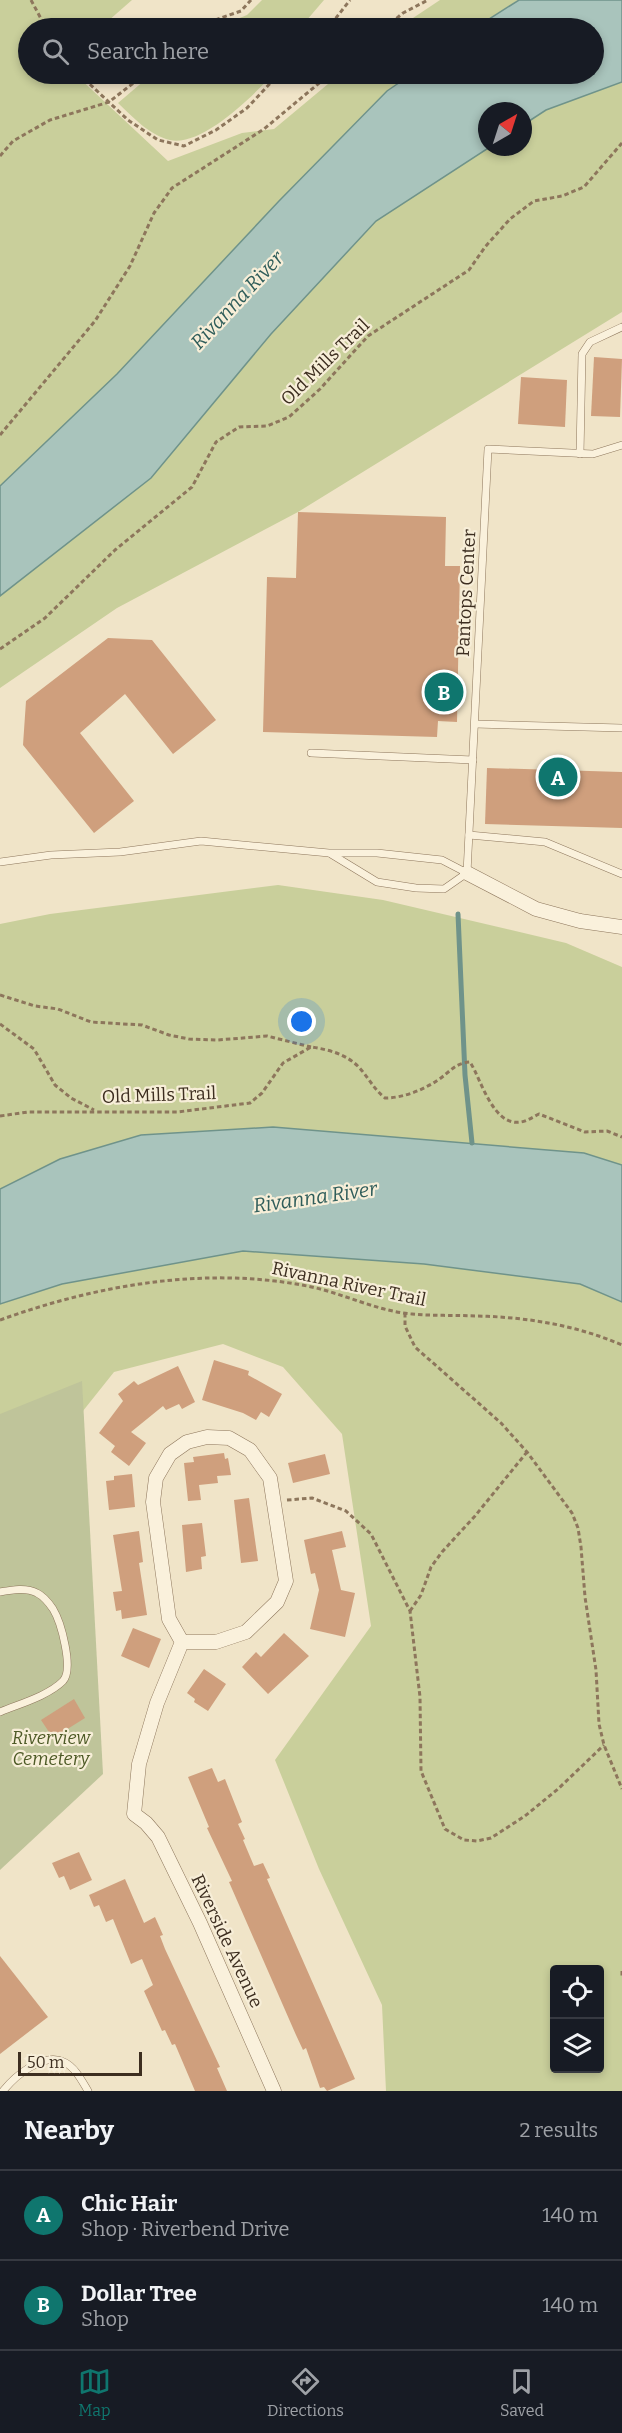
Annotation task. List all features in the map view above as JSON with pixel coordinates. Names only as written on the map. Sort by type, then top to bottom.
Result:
[{"type":"street","points":[[467,873],[536,909],[580,921],[622,927]]},
{"type":"street","points":[[207,1437],[229,1438],[250,1450],[270,1478],[286,1581],[277,1602],[246,1632],[216,1642],[182,1642],[169,1620],[153,1502],[156,1478],[170,1454],[187,1442],[207,1437]]},
{"type":"street","name":"Riverside Avenue","points":[[182,1642],[157,1703],[139,1764],[134,1814],[146,1823],[158,1837],[200,1923],[274,2091]]},
{"type":"lane","points":[[580,454],[582,354],[590,342],[622,327]]},
{"type":"lane","name":"Pantops Center","points":[[467,873],[488,449],[593,454],[622,445]]},
{"type":"lane","points":[[475,724],[622,728]]},
{"type":"lane","points":[[310,753],[473,760]]},
{"type":"lane","points":[[469,835],[545,842],[622,874]]},
{"type":"lane","points":[[0,862],[51,855],[120,852],[201,841],[329,853],[377,853],[442,860],[467,873],[444,889],[416,888],[377,882],[329,853]]},
{"type":"lane","points":[[0,1592],[27,1590],[36,1592],[46,1600],[55,1611],[61,1628],[68,1665],[63,1681],[45,1693],[0,1712]]},
{"type":"lane","points":[[3,2091],[26,2070],[52,2059],[62,2061],[71,2067],[88,2091]]},
{"type":"path","points":[[31,0],[41,18]]},
{"type":"path","points":[[221,18],[241,11],[251,0]]},
{"type":"path","points":[[336,18],[350,0]]},
{"type":"path","points":[[397,18],[428,0]]},
{"type":"path","points":[[90,84],[128,120],[158,140],[184,146],[216,130],[247,108],[270,84]]},
{"type":"path","points":[[0,156],[13,141],[50,120],[109,102],[132,84]]},
{"type":"path","points":[[0,435],[95,321],[130,266],[154,213],[172,188],[264,129],[318,84]]},
{"type":"path","name":"Old Mills Trail","points":[[0,649],[45,618],[115,550],[192,487],[216,442],[239,427],[267,426],[289,417],[320,389],[368,336],[469,270],[485,247],[510,219],[534,201],[562,196],[584,187],[622,143]]},
{"type":"path","points":[[0,995],[35,1006],[58,1009],[91,1023],[142,1025],[169,1035],[189,1039],[218,1040],[267,1036],[342,1055],[354,1062],[364,1072],[373,1087],[385,1098],[399,1098],[437,1080],[459,1062],[470,1062],[479,1076],[483,1092],[496,1111],[509,1120],[519,1122],[539,1114],[585,1132],[607,1131],[622,1137]]},
{"type":"path","points":[[0,1024],[34,1049],[55,1084],[71,1098],[96,1111]]},
{"type":"path","name":"Old Mills Trail","points":[[0,1116],[28,1112],[177,1112],[250,1103],[262,1092],[283,1063],[311,1047]]},
{"type":"path","name":"Rivanna River Trail","points":[[0,1320],[90,1292],[132,1285],[246,1278],[298,1284],[405,1313],[522,1319],[576,1328],[622,1345]]},
{"type":"path","points":[[405,1313],[405,1326],[415,1347],[475,1398],[527,1452],[572,1514],[578,1528],[596,1670],[599,1724],[604,1745],[622,1789]]},
{"type":"path","points":[[411,1611],[421,1595],[431,1567],[527,1452]]},
{"type":"path","points":[[273,1500],[312,1498],[346,1510],[371,1534],[411,1611],[420,1697],[421,1771],[441,1822],[455,1836],[477,1841],[491,1838],[541,1802],[604,1745]]},
{"type":"path","points":[[622,1971],[622,1977]]},
{"type":"green space","points":[[0,0],[132,0],[111,18],[18,18],[18,84],[86,84],[168,161],[242,133],[274,129],[328,84],[397,84],[387,91],[279,201],[117,374],[0,486]]},
{"type":"green space","points":[[262,0],[324,0],[309,18],[240,18],[247,15]]},
{"type":"green space","points":[[440,0],[518,0],[490,18],[413,18]]},
{"type":"green space","points":[[622,82],[622,312],[298,512],[117,608],[0,688],[0,596],[151,478],[271,334],[376,221],[478,155],[532,156],[532,119],[546,110]]},
{"type":"green space","points":[[140,84],[263,84],[212,128],[183,140],[162,138],[142,125],[118,103]]},
{"type":"green space","points":[[278,885],[383,900],[566,943],[622,967],[622,1165],[584,1153],[273,1127],[141,1135],[60,1159],[0,1189],[0,924],[50,914]]},
{"type":"green space","points":[[243,1251],[424,1264],[580,1284],[622,1302],[622,2091],[386,2091],[382,2005],[319,1869],[275,1760],[371,1626],[342,1434],[283,1367],[223,1344],[114,1372],[67,1431],[0,1449],[0,1304],[62,1284]]},
{"type":"green space","name":"Riverview Cemetery","points":[[82,1381],[103,1774],[0,1870],[0,1414]]},
{"type":"water","name":"Rivanna River","points":[[519,0],[622,0],[622,82],[546,110],[532,119],[532,102],[478,102],[478,155],[376,221],[271,334],[151,478],[0,596],[0,486],[117,374],[279,201],[387,91],[397,84],[604,84],[604,18],[491,18]]},
{"type":"water","name":"Rivanna River","points":[[273,1127],[584,1153],[622,1165],[622,1302],[580,1284],[424,1264],[243,1251],[62,1284],[0,1304],[0,1189],[60,1159],[141,1135]]},
{"type":"building","points":[[594,357],[622,359],[620,417],[591,416]]},
{"type":"building","points":[[521,377],[567,380],[565,427],[518,424]]},
{"type":"building","points":[[298,512],[446,517],[445,566],[460,566],[457,722],[438,721],[437,737],[263,732],[267,577],[296,578]]},
{"type":"building","points":[[108,638],[152,640],[216,720],[173,754],[125,694],[80,733],[134,801],[94,833],[23,745],[26,701]]},
{"type":"building","points":[[487,768],[622,772],[622,828],[485,824]]},
{"type":"building","points":[[214,1360],[249,1371],[248,1375],[282,1394],[269,1417],[261,1412],[256,1420],[243,1413],[202,1400]]},
{"type":"building","points":[[178,1366],[195,1402],[182,1409],[179,1404],[166,1410],[163,1406],[131,1432],[146,1443],[129,1466],[111,1452],[115,1446],[99,1433],[123,1401],[118,1394],[134,1381],[138,1385]]},
{"type":"building","points":[[224,1453],[225,1459],[228,1458],[231,1475],[217,1476],[218,1483],[199,1485],[201,1500],[188,1501],[184,1463],[194,1462],[193,1457]]},
{"type":"building","points":[[325,1454],[330,1474],[293,1483],[288,1463]]},
{"type":"building","points":[[132,1474],[135,1507],[109,1510],[106,1481],[114,1480],[114,1476]]},
{"type":"building","points":[[249,1498],[258,1561],[241,1563],[234,1500]]},
{"type":"building","points":[[202,1523],[206,1556],[201,1557],[202,1569],[186,1572],[182,1525]]},
{"type":"building","points":[[139,1531],[143,1562],[139,1563],[147,1615],[122,1619],[121,1610],[116,1611],[113,1592],[122,1591],[113,1535]]},
{"type":"building","points":[[342,1531],[346,1547],[332,1550],[341,1590],[355,1593],[345,1637],[310,1629],[319,1590],[315,1573],[311,1574],[304,1540]]},
{"type":"building","points":[[133,1628],[161,1639],[149,1668],[121,1656]]},
{"type":"building","points":[[284,1633],[309,1656],[268,1694],[242,1667],[256,1652],[261,1657]]},
{"type":"building","points":[[204,1669],[226,1684],[208,1711],[194,1702],[195,1699],[187,1693]]},
{"type":"building","points":[[74,1699],[85,1718],[53,1738],[41,1720]]},
{"type":"building","points":[[212,1768],[218,1782],[225,1779],[242,1822],[238,1824],[254,1866],[263,1863],[270,1878],[267,1879],[355,2079],[327,2091],[324,2087],[320,2088],[306,2048],[303,2050],[296,2035],[229,1882],[232,1881],[207,1828],[209,1827],[188,1777]]},
{"type":"building","points":[[79,1852],[92,1880],[70,1890],[64,1876],[59,1878],[52,1863]]},
{"type":"building","points":[[125,1879],[144,1923],[155,1917],[163,1935],[160,1936],[165,1949],[220,2067],[217,2068],[227,2091],[195,2091],[175,2044],[172,2045],[165,2030],[162,2031],[144,1991],[153,1985],[142,1959],[131,1964],[113,1919],[106,1922],[99,1905],[94,1907],[89,1895]]},
{"type":"building","points":[[0,1956],[48,2017],[0,2054]]},
{"type":"waterway","points":[[458,914],[465,1075],[472,1143]]},
{"type":"place","name":"Dollar Tree","points":[[444,692]]},
{"type":"place","name":"Chic Hair","points":[[558,777]]}]
